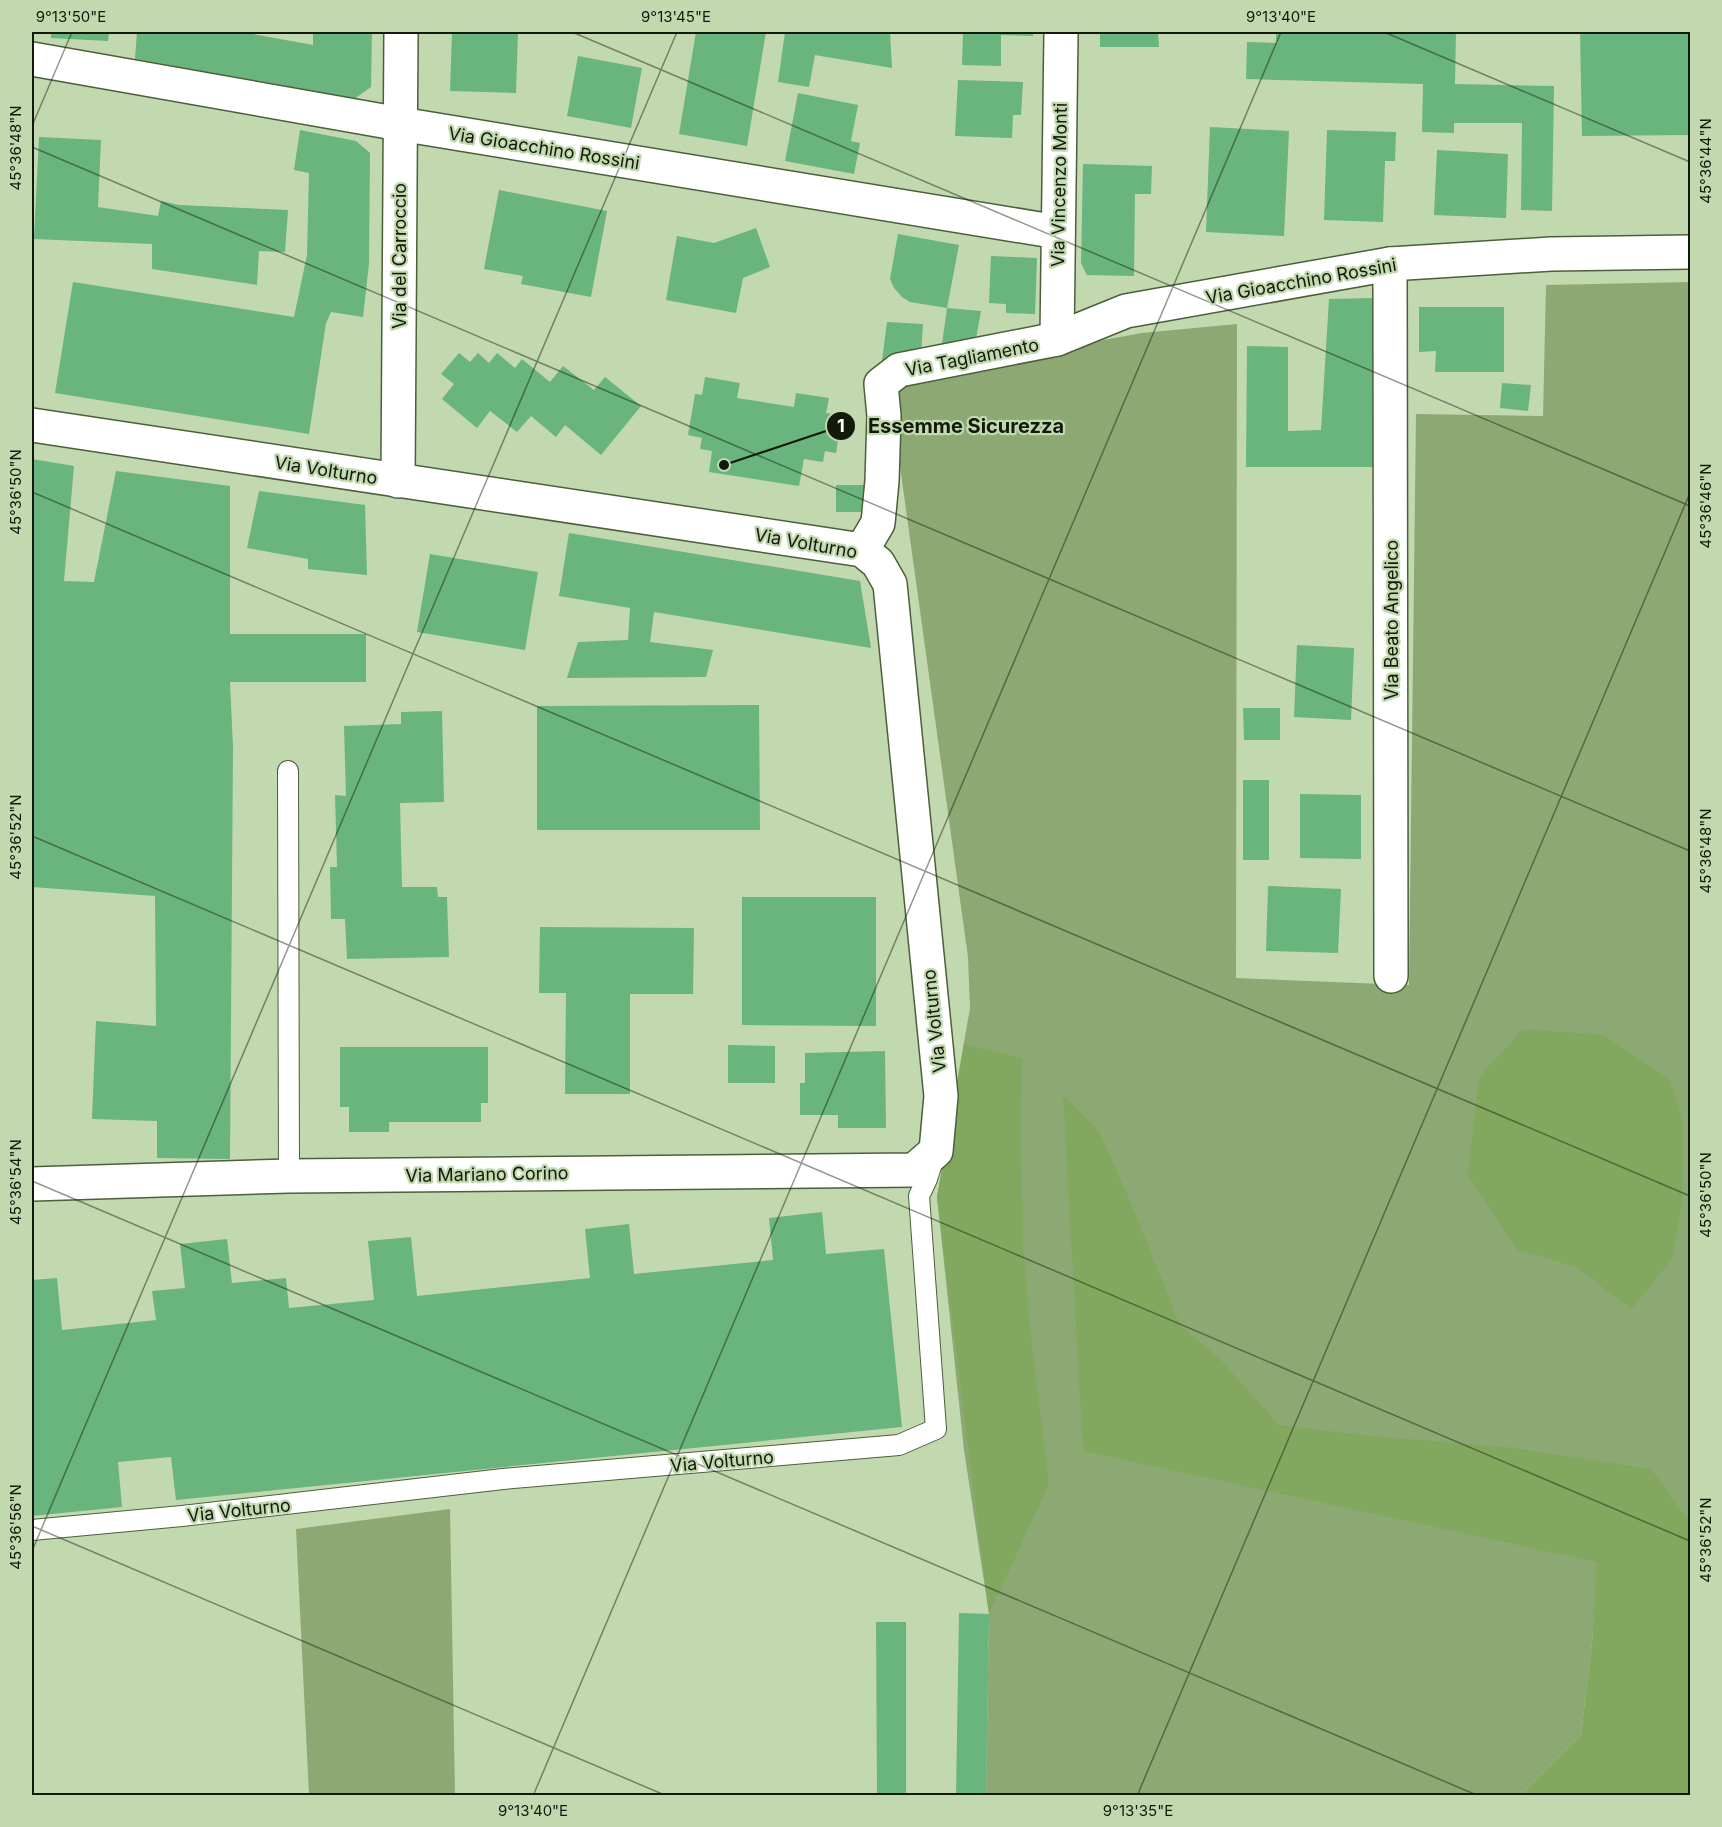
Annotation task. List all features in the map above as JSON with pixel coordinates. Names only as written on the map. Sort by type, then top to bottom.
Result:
[{"type":"street","name":"Via del Carroccio","points":[[398,481],[400,32]]},
{"type":"street","name":"Via Vincenzo Monti","points":[[1057,339],[1061,32]]},
{"type":"street","name":"Via Gioacchino Rossini","points":[[32,59],[400,124],[1058,232]]},
{"type":"street","name":"Via Gioacchino Rossini","points":[[1057,339],[1126,311],[1390,264],[1551,254],[1690,252]]},
{"type":"street","name":"Via Beato Angelico","points":[[1390,264],[1391,976]]},
{"type":"street","name":"Via Tagliamento","points":[[862,550],[878,523],[884,416],[881,384],[899,370],[1057,339]]},
{"type":"street","name":"Via Volturno","points":[[32,425],[862,550],[878,563],[890,584],[941,1096],[936,1151]]},
{"type":"street","name":"Via Mariano Corino","points":[[32,1184],[289,1176],[914,1170],[936,1151]]},
{"type":"lane","points":[[288,771],[289,1176]]},
{"type":"lane","name":"Via Volturno","points":[[32,1530],[182,1516],[503,1479],[899,1445],[936,1429],[919,1196],[936,1151]]},
{"type":"green space","points":[[1690,282],[1690,1555],[1598,1562],[1592,1643],[1581,1735],[1521,1795],[986,1795],[989,1614],[964,1450],[937,1197],[970,1008],[968,957],[889,387],[1059,348],[1142,333],[1237,324],[1236,978],[1409,985],[1416,414],[1543,416],[1546,285]]},
{"type":"green space","points":[[1523,1029],[1604,1035],[1669,1079],[1683,1124],[1682,1203],[1672,1260],[1631,1309],[1578,1268],[1516,1249],[1468,1175],[1479,1077]]},
{"type":"green space","points":[[964,1044],[1022,1058],[1023,1243],[1030,1328],[1049,1484],[989,1614],[937,1197]]},
{"type":"green space","points":[[1063,1095],[1100,1133],[1180,1325],[1219,1358],[1279,1425],[1371,1436],[1506,1447],[1651,1469],[1690,1522],[1690,1795],[1521,1795],[1581,1735],[1592,1643],[1597,1562],[1083,1451]]},
{"type":"green space","points":[[450,1509],[455,1795],[309,1795],[296,1529]]},
{"type":"building","points":[[51,32],[109,32],[108,41],[51,38]]},
{"type":"building","points":[[137,32],[242,32],[313,45],[313,32],[372,32],[371,87],[354,99],[135,59]]},
{"type":"building","points":[[452,32],[518,32],[516,93],[450,91]]},
{"type":"building","points":[[696,32],[766,32],[747,146],[679,134]]},
{"type":"building","points":[[785,32],[890,32],[892,68],[815,55],[809,87],[778,82]]},
{"type":"building","points":[[963,32],[1033,32],[1033,36],[1001,35],[1001,66],[962,65]]},
{"type":"building","points":[[1100,32],[1158,32],[1159,47],[1100,47]]},
{"type":"building","points":[[1276,32],[1456,32],[1455,84],[1554,86],[1552,211],[1521,210],[1522,123],[1454,123],[1454,133],[1422,132],[1423,84],[1246,79],[1247,42],[1276,43]]},
{"type":"building","points":[[1580,32],[1690,32],[1690,135],[1582,136]]},
{"type":"building","points":[[578,56],[642,68],[631,128],[567,116]]},
{"type":"building","points":[[958,80],[1023,82],[1021,115],[1013,115],[1012,138],[955,136]]},
{"type":"building","points":[[798,93],[858,105],[851,141],[860,143],[854,174],[785,161]]},
{"type":"building","points":[[1210,127],[1289,131],[1284,236],[1206,232]]},
{"type":"building","points":[[300,130],[356,141],[370,153],[369,264],[363,317],[331,312],[326,323],[309,434],[55,393],[73,282],[294,317],[307,255],[309,173],[294,170]]},
{"type":"building","points":[[1327,130],[1396,132],[1395,161],[1385,161],[1383,222],[1324,220]]},
{"type":"building","points":[[39,137],[101,140],[98,207],[158,216],[161,201],[179,205],[288,210],[285,252],[259,251],[257,285],[152,269],[152,244],[34,239]]},
{"type":"building","points":[[1437,150],[1508,154],[1506,218],[1434,215]]},
{"type":"building","points":[[1083,164],[1152,166],[1151,194],[1135,194],[1134,276],[1087,275],[1081,263]]},
{"type":"building","points":[[499,190],[607,211],[591,297],[521,284],[523,276],[484,269]]},
{"type":"building","points":[[756,228],[770,267],[743,278],[736,313],[666,300],[677,236],[714,243]]},
{"type":"building","points":[[898,234],[959,245],[947,308],[910,302],[894,288],[890,279]]},
{"type":"building","points":[[991,256],[1037,258],[1035,314],[1006,313],[1006,304],[989,303]]},
{"type":"building","points":[[1374,298],[1374,467],[1246,467],[1247,346],[1288,347],[1288,431],[1321,430],[1329,299]]},
{"type":"building","points":[[1419,307],[1504,307],[1504,372],[1435,372],[1436,351],[1419,352]]},
{"type":"building","points":[[947,308],[981,311],[975,344],[941,351]]},
{"type":"building","points":[[887,322],[923,324],[921,354],[882,361]]},
{"type":"building","points":[[459,353],[470,362],[478,353],[489,363],[497,353],[515,368],[522,359],[550,382],[563,366],[594,390],[605,377],[641,406],[601,455],[565,425],[556,437],[531,416],[517,432],[490,411],[477,428],[442,399],[454,384],[441,374]]},
{"type":"building","points":[[705,377],[740,383],[737,398],[794,407],[796,393],[829,398],[826,413],[842,415],[836,453],[825,451],[823,462],[804,459],[799,486],[709,472],[712,451],[700,449],[702,438],[688,435],[695,394],[702,395]]},
{"type":"building","points":[[1502,383],[1531,385],[1528,411],[1500,408]]},
{"type":"building","points":[[32,459],[74,466],[64,581],[94,582],[116,471],[230,486],[230,634],[366,634],[366,682],[230,682],[233,747],[230,1159],[157,1158],[157,1121],[92,1119],[96,1021],[156,1026],[155,896],[32,887]]},
{"type":"building","points":[[836,485],[871,485],[871,512],[836,512]]},
{"type":"building","points":[[259,491],[365,505],[367,575],[308,569],[308,559],[247,548]]},
{"type":"building","points":[[569,533],[860,581],[871,648],[654,612],[650,642],[713,650],[706,677],[567,678],[578,642],[628,640],[630,608],[559,596]]},
{"type":"building","points":[[430,554],[538,572],[525,650],[417,632]]},
{"type":"building","points":[[1297,645],[1354,648],[1351,720],[1294,717]]},
{"type":"building","points":[[759,705],[760,830],[537,830],[537,706]]},
{"type":"building","points":[[1243,708],[1280,708],[1280,740],[1244,740]]},
{"type":"building","points":[[442,711],[444,802],[400,803],[402,887],[437,887],[438,897],[447,897],[449,957],[347,959],[345,919],[331,919],[330,867],[337,867],[335,795],[346,796],[344,726],[401,724],[401,712]]},
{"type":"building","points":[[1243,780],[1269,780],[1269,860],[1243,860]]},
{"type":"building","points":[[1300,794],[1361,795],[1361,859],[1300,858]]},
{"type":"building","points":[[1268,886],[1341,889],[1338,953],[1266,951]]},
{"type":"building","points":[[742,897],[876,897],[876,1026],[742,1025]]},
{"type":"building","points":[[540,927],[694,928],[693,994],[630,994],[630,1094],[565,1094],[566,993],[539,993]]},
{"type":"building","points":[[728,1045],[775,1046],[775,1083],[728,1083]]},
{"type":"building","points":[[340,1047],[488,1047],[488,1103],[481,1103],[481,1122],[389,1122],[389,1132],[349,1132],[349,1107],[340,1107]]},
{"type":"building","points":[[885,1051],[886,1128],[838,1128],[838,1115],[800,1115],[800,1083],[805,1083],[805,1053]]},
{"type":"building","points":[[822,1212],[826,1254],[884,1249],[902,1427],[176,1500],[171,1457],[118,1462],[122,1507],[32,1516],[32,1280],[57,1278],[62,1330],[156,1320],[152,1291],[185,1288],[180,1244],[227,1239],[232,1283],[286,1278],[289,1308],[374,1300],[368,1241],[411,1237],[417,1296],[590,1278],[585,1229],[629,1224],[634,1274],[773,1260],[769,1218]]},
{"type":"building","points":[[959,1613],[989,1614],[986,1796],[956,1796]]},
{"type":"building","points":[[876,1622],[906,1622],[906,1796],[877,1796]]},
{"type":"place","name":"Essemme Sicurezza","points":[[724,465]]}]
